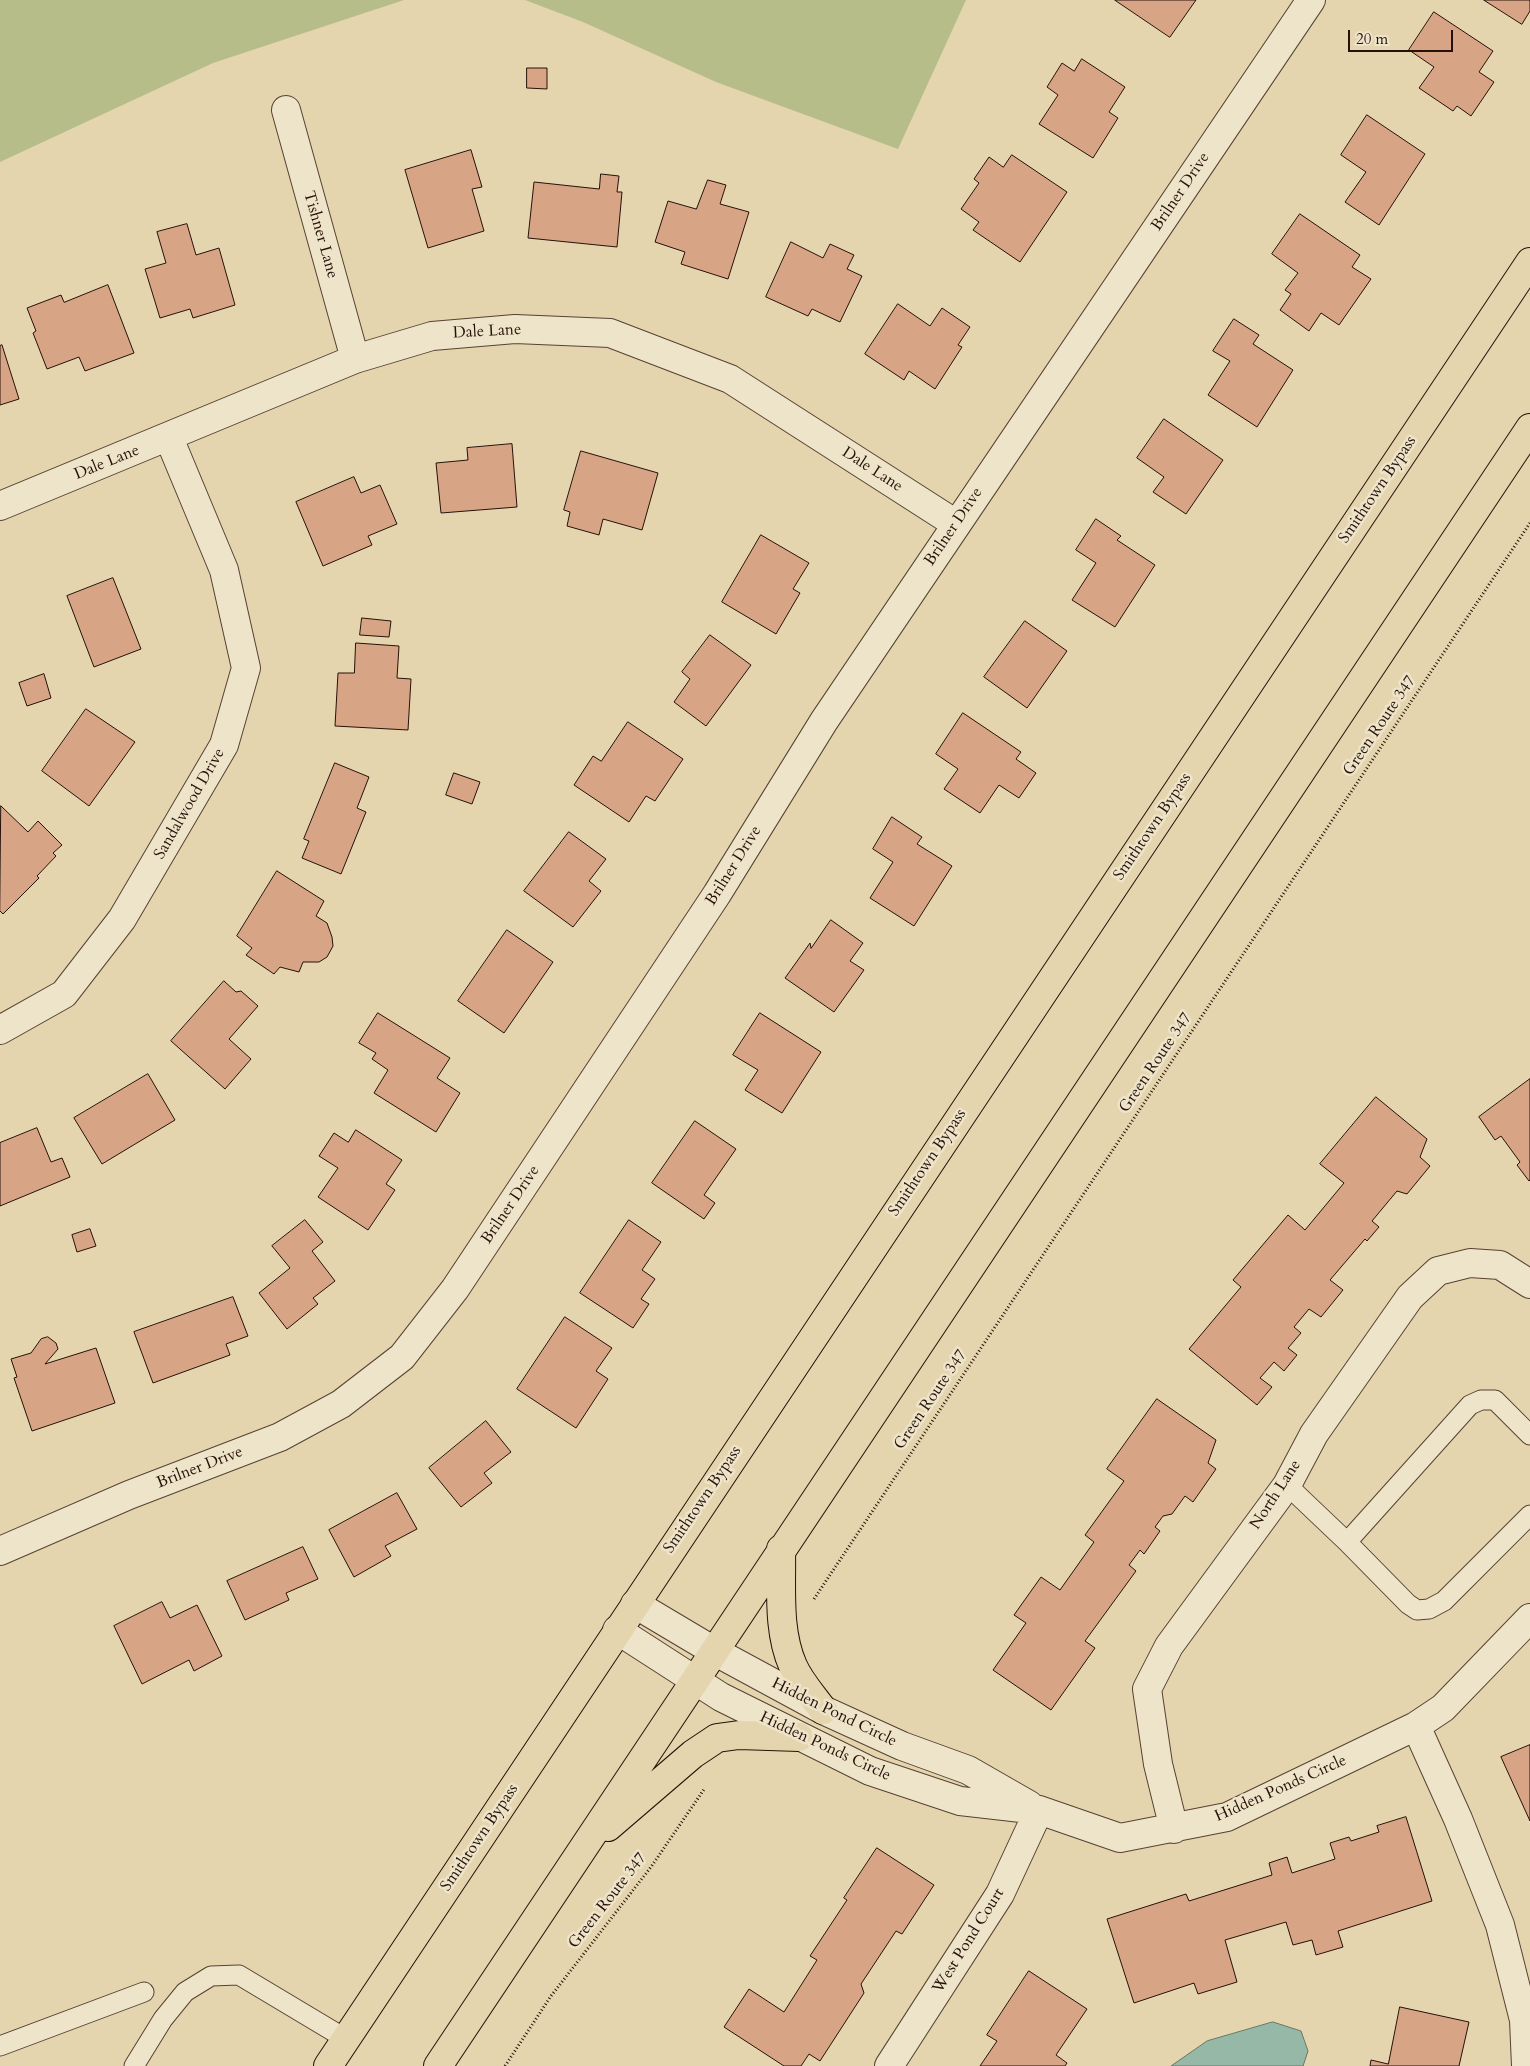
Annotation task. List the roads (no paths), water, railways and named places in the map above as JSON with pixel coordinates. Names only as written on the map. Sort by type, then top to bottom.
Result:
[{"type":"highway","name":"Smithtown Bypass","points":[[328,2066],[1530,262]]},
{"type":"highway","points":[[438,2066],[781,1548],[1530,428]]},
{"type":"highway","points":[[781,1548],[782,1613],[786,1645],[794,1668],[823,1710]]},
{"type":"highway","points":[[582,1850],[693,1754],[717,1738],[739,1735],[799,1737]]},
{"type":"street","name":"Brilner Drive","points":[[0,1551],[129,1495],[280,1437],[341,1404],[402,1358],[472,1264],[717,894],[824,721],[1311,0]]},
{"type":"street","name":"Tishner Lane","points":[[286,110],[355,359]]},
{"type":"street","name":"Dale Lane","points":[[0,506],[169,438],[355,359],[432,336],[516,329],[610,333],[730,380],[956,524]]},
{"type":"street","name":"Sandalwood Drive","points":[[0,1030],[64,994],[122,920],[227,737],[246,668],[224,570],[169,438]]},
{"type":"street","name":"North Lane","points":[[1174,1829],[1158,1764],[1148,1689],[1169,1646],[1287,1485],[1314,1434],[1404,1306],[1438,1271],[1470,1263],[1500,1264],[1530,1284]]},
{"type":"street","name":"Hidden Pond Circle","points":[[635,1604],[714,1651],[823,1710],[887,1739],[968,1770],[1039,1810]]},
{"type":"street","name":"Hidden Ponds Circle","points":[[617,1630],[721,1697],[870,1771],[960,1801],[1039,1810],[1120,1838],[1174,1829],[1226,1817],[1416,1726],[1443,1708],[1530,1618]]},
{"type":"street","points":[[1416,1726],[1458,1819],[1500,1926],[1524,2020],[1526,2066]]},
{"type":"street","points":[[930,1792],[939,1759]]},
{"type":"street","name":"West Pond Court","points":[[888,2066],[1000,1894],[1039,1810]]},
{"type":"lane","points":[[1347,1542],[1470,1405],[1481,1400],[1495,1400],[1530,1435]]},
{"type":"lane","points":[[1287,1485],[1416,1610],[1429,1609],[1444,1601],[1530,1515]]},
{"type":"lane","points":[[134,2066],[163,2019],[185,1992],[211,1976],[239,1975],[346,2039]]},
{"type":"lane","points":[[0,2046],[144,1992]]}]
